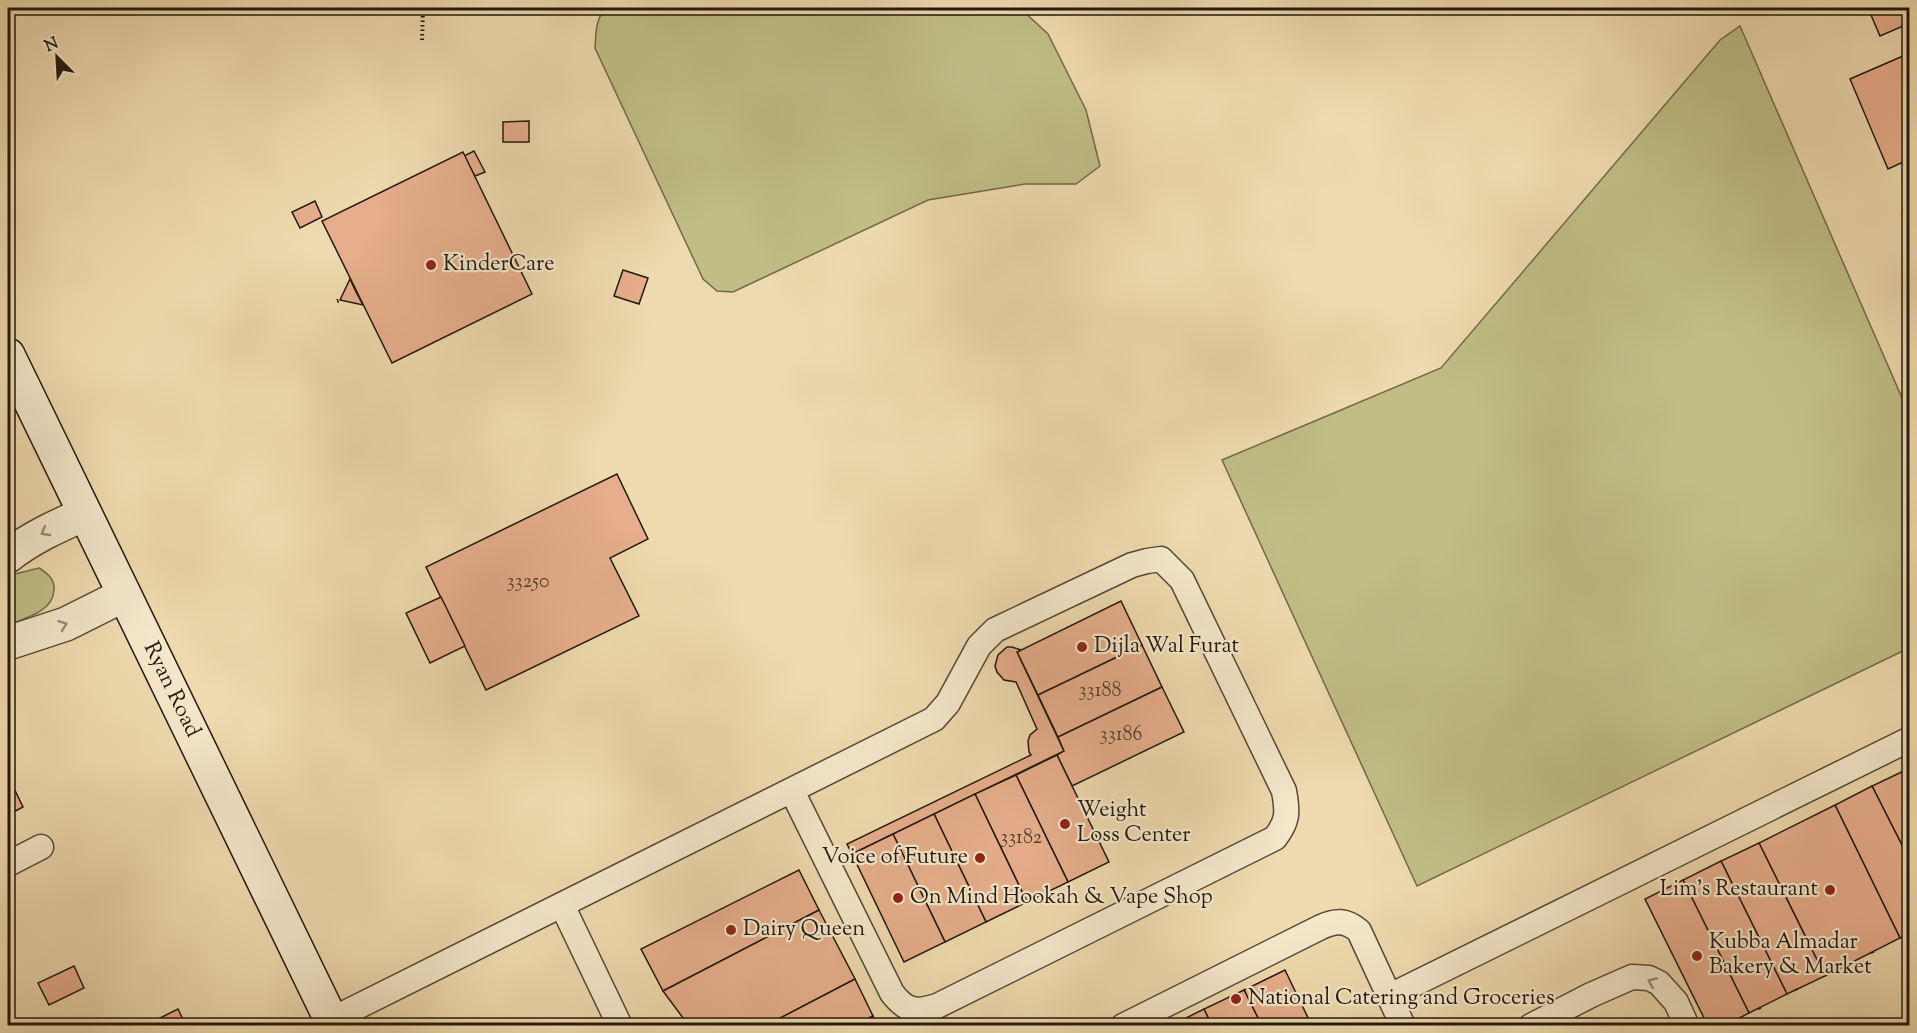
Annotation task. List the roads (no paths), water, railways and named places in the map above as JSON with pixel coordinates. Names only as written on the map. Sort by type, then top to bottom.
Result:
[{"type":"main road","name":"Ryan Road","points":[[8,355],[332,1023]]},
{"type":"main road","points":[[8,556],[22,545],[85,513]]},
{"type":"main road","points":[[8,643],[66,624],[124,595]]},
{"type":"lane","points":[[332,1023],[934,719],[948,703],[979,646],[995,630],[1132,565],[1161,559],[1182,580],[1284,791],[1287,808],[1285,825],[1275,838],[923,1011],[910,1010],[899,1003],[892,993],[792,791]]},
{"type":"lane","points":[[1390,996],[1910,739]]},
{"type":"lane","points":[[8,864],[41,847]]},
{"type":"lane","points":[[562,905],[620,1026]]},
{"type":"lane","points":[[1123,1026],[1321,927],[1342,921],[1351,924],[1359,931],[1404,1026]]},
{"type":"lane","points":[[1531,1026],[1608,986],[1632,977],[1649,978],[1659,983],[1676,1002],[1687,1026]]},
{"type":"place","name":"KinderCare","points":[[431,265]]},
{"type":"place","name":"Dijla Wal Furat","points":[[1082,647]]},
{"type":"place","name":"Weight Loss Center","points":[[1065,824]]},
{"type":"place","name":"Voice of Future","points":[[980,858]]},
{"type":"place","name":"Lim's Restaurant","points":[[1830,890]]},
{"type":"place","name":"On Mind Hookah & Vape Shop","points":[[898,898]]},
{"type":"place","name":"Dairy Queen","points":[[731,930]]},
{"type":"place","name":"Kubba Almadar Bakery & Market","points":[[1697,956]]},
{"type":"place","name":"National Catering and Groceries","points":[[1236,999]]}]
